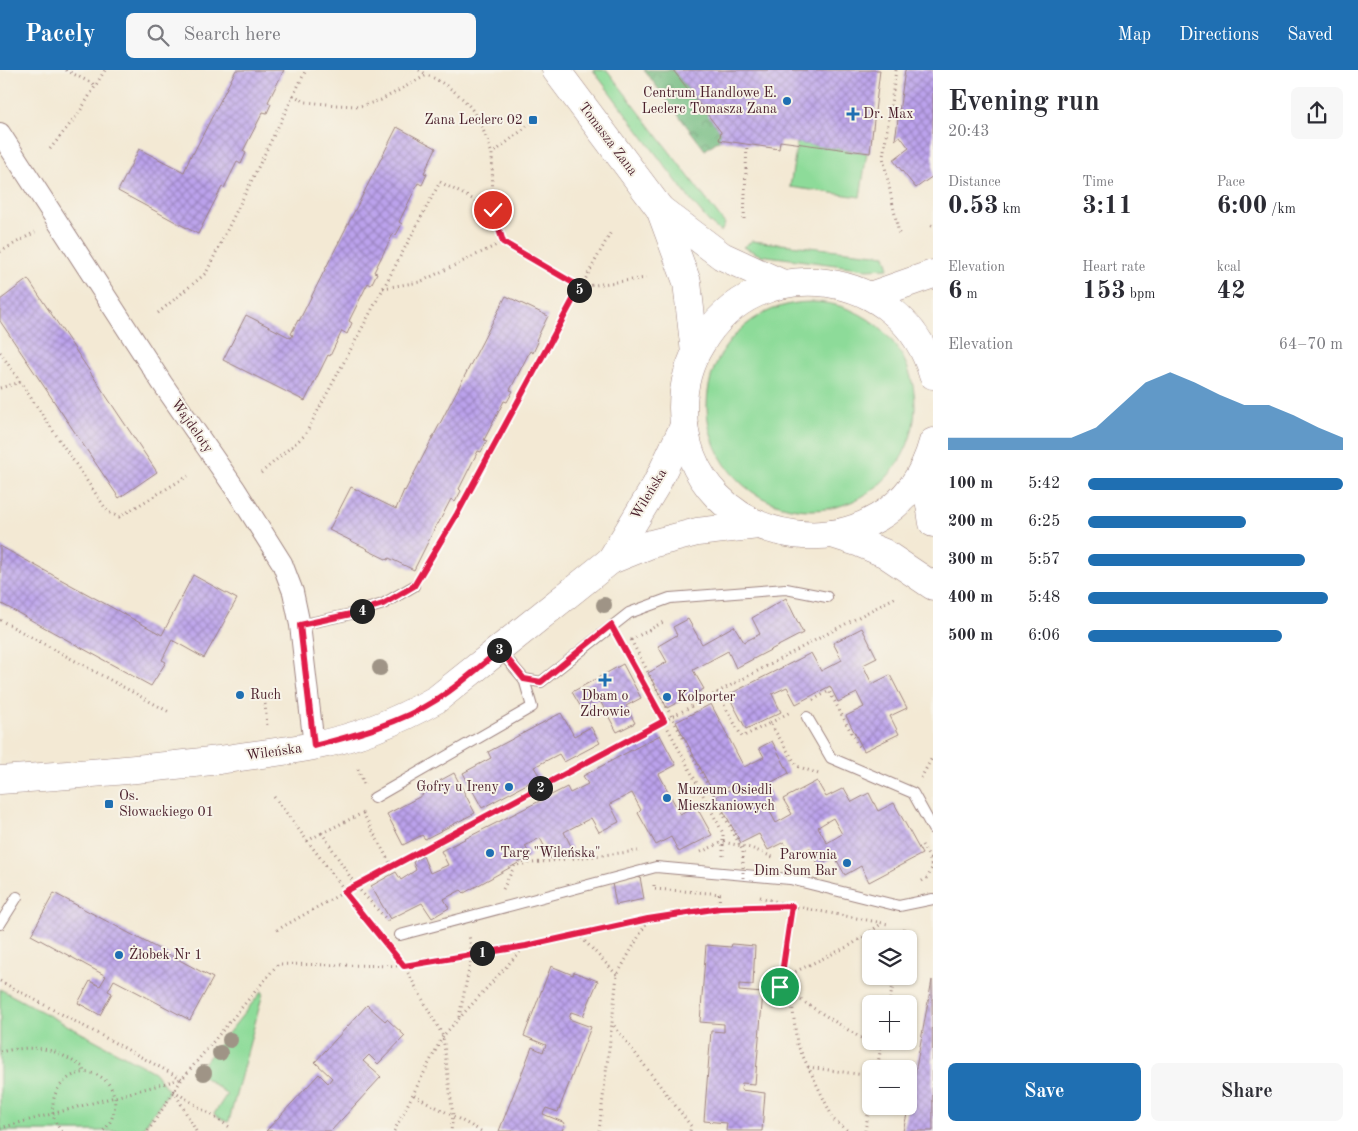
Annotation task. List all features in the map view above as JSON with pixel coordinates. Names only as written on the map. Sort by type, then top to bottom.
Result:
[{"type":"street","name":"Tomasza Zana","points":[[556,70],[660,209],[722,256],[783,284]]},
{"type":"street","name":"Wajdeloty","points":[[0,134],[162,384],[236,490],[282,563],[293,592],[300,625],[314,746]]},
{"type":"street","name":"Tomasza Zana","points":[[660,209],[687,282],[696,352]]},
{"type":"street","points":[[870,296],[933,274]]},
{"type":"street","points":[[929,452],[908,491],[881,515],[849,530],[832,534],[813,536],[776,532],[758,525],[731,509],[708,485],[692,457],[684,426],[684,389],[688,370],[696,352],[705,336],[717,321],[731,308],[756,293],[798,281],[828,282],[857,290],[886,306],[913,333],[923,350],[933,376]]},
{"type":"street","name":"Wileńska","points":[[611,560],[624,535],[656,485],[684,426]]},
{"type":"street","points":[[929,452],[928,492],[933,523]]},
{"type":"street","name":"Wileńska","points":[[0,780],[149,769],[314,746],[351,736],[416,711],[437,699],[611,560],[651,544],[697,532],[758,525]]},
{"type":"street","points":[[832,534],[884,553],[933,586]]},
{"type":"lane","points":[[300,625],[351,614],[383,604],[414,586]]},
{"type":"lane","points":[[524,679],[541,682],[628,612],[670,598],[786,589],[826,597]]},
{"type":"lane","points":[[374,798],[532,707],[524,679],[500,650]]},
{"type":"lane","points":[[807,717],[831,758],[913,792],[933,829]]},
{"type":"lane","points":[[400,935],[656,867],[790,879],[899,906],[933,899]]},
{"type":"lane","points":[[0,924],[17,897]]},
{"type":"path","points":[[66,70],[95,85]]},
{"type":"path","points":[[50,149],[79,113],[104,70]]},
{"type":"path","points":[[158,313],[206,273],[306,70]]},
{"type":"path","points":[[420,70],[439,80],[472,110],[483,129],[492,154],[493,210],[503,242],[580,287],[646,278]]},
{"type":"path","points":[[896,70],[883,157],[899,234]]},
{"type":"path","points":[[293,95],[306,102],[360,106],[381,100],[427,74]]},
{"type":"path","points":[[492,154],[531,123]]},
{"type":"path","points":[[744,219],[747,144]]},
{"type":"path","points":[[261,473],[305,436],[440,182],[493,210]]},
{"type":"path","points":[[414,586],[457,514],[612,230]]},
{"type":"path","points":[[0,252],[35,232]]},
{"type":"path","points":[[383,288],[420,282],[503,242]]},
{"type":"path","points":[[0,352],[108,512],[119,517],[188,476]]},
{"type":"path","points":[[0,388],[21,382]]},
{"type":"path","points":[[277,930],[344,892],[896,597]]},
{"type":"path","points":[[670,619],[630,640],[743,851],[743,880]]},
{"type":"path","points":[[0,620],[171,713]]},
{"type":"path","points":[[611,625],[723,833],[722,873]]},
{"type":"path","points":[[806,703],[829,691],[862,753]]},
{"type":"path","points":[[265,704],[267,727]]},
{"type":"path","points":[[770,723],[791,712]]},
{"type":"path","points":[[913,774],[922,777],[925,784]]},
{"type":"path","points":[[274,797],[344,892],[386,944]]},
{"type":"path","points":[[307,841],[370,809]]},
{"type":"path","points":[[363,813],[392,867]]},
{"type":"path","points":[[322,833],[356,886],[400,935]]},
{"type":"path","points":[[515,865],[645,850]]},
{"type":"path","points":[[654,889],[719,894],[720,908]]},
{"type":"path","points":[[756,896],[792,906],[889,924]]},
{"type":"path","points":[[148,1131],[182,1079],[278,964],[404,966],[526,946],[648,919],[720,908],[792,906]]},
{"type":"path","points":[[792,906],[780,987],[862,1039]]},
{"type":"path","points":[[599,1131],[617,975],[648,919]]},
{"type":"path","points":[[781,979],[851,946],[882,924]]},
{"type":"path","points":[[897,925],[905,925],[904,930]]},
{"type":"path","points":[[577,934],[617,975]]},
{"type":"path","points":[[394,1131],[444,1036],[526,946]]},
{"type":"path","points":[[392,951],[404,966],[444,1036],[453,1116],[451,1131]]},
{"type":"path","points":[[458,1020],[472,955]]},
{"type":"path","points":[[0,981],[182,1079]]},
{"type":"path","points":[[790,994],[797,1044],[834,1120],[848,1131]]},
{"type":"path","points":[[612,1023],[691,1126],[690,1131]]},
{"type":"path","points":[[0,1052],[20,1049],[54,1051],[83,1067],[84,1073]]},
{"type":"path","points":[[878,1060],[880,1050]]},
{"type":"path","points":[[808,1067],[862,1075]]},
{"type":"path","points":[[62,1131],[56,1124],[53,1114],[53,1102],[58,1088],[68,1078],[84,1073],[92,1073],[107,1083],[112,1089],[114,1097],[116,1110],[103,1131]]},
{"type":"path","points":[[0,1128],[182,1079]]},
{"type":"path","points":[[174,1091],[231,1128]]},
{"type":"path","points":[[174,1091],[196,1131]]},
{"type":"path","points":[[414,1095],[480,1131]]},
{"type":"path","points":[[865,1131],[868,1115]]},
{"type":"green space","points":[[593,70],[607,70],[725,224],[721,232],[710,223],[692,202]]},
{"type":"green space","points":[[644,70],[673,70],[721,132],[719,140],[705,150]]},
{"type":"green space","points":[[797,143],[867,153],[860,197],[790,187]]},
{"type":"green space","points":[[752,241],[885,255],[889,268],[866,269],[760,255],[743,247]]},
{"type":"green space","points":[[811,302],[831,304],[851,310],[877,326],[891,340],[907,366],[913,386],[915,406],[913,426],[907,446],[891,472],[877,486],[851,502],[831,508],[811,510],[791,508],[771,502],[745,486],[731,472],[715,446],[709,426],[707,406],[709,386],[715,366],[731,340],[745,326],[771,310],[791,304]]},
{"type":"green space","points":[[0,989],[154,1072],[169,1091],[141,1131],[0,1131]]},
{"type":"green space","points":[[262,991],[229,1121],[227,1122],[214,1114],[227,1094],[197,1072]]},
{"type":"building","points":[[236,70],[284,70],[268,102],[271,104],[267,113],[263,112],[243,151],[246,153],[241,164],[237,162],[198,234],[118,191],[139,149],[184,172],[192,153]]},
{"type":"building","name":"Centrum Handlowe E. Leclerc Tomasza Zana","points":[[673,70],[880,70],[870,153],[780,141],[779,149],[719,140],[721,132]]},
{"type":"building","points":[[905,70],[933,70],[933,176],[916,188],[893,160],[909,148],[900,136],[895,140]]},
{"type":"building","points":[[397,127],[436,148],[424,173],[427,174],[422,185],[418,183],[399,222],[402,224],[396,235],[393,234],[374,272],[377,273],[371,285],[368,283],[349,321],[352,323],[347,334],[342,331],[305,401],[223,360],[246,315],[291,338],[298,320]]},
{"type":"building","points":[[28,279],[157,472],[119,498],[0,321],[0,300]]},
{"type":"building","points":[[506,296],[548,316],[536,340],[538,342],[533,353],[530,351],[510,390],[513,391],[507,402],[504,401],[484,440],[487,441],[481,452],[478,451],[459,489],[461,491],[455,502],[451,499],[414,570],[389,558],[388,560],[329,530],[351,487],[396,509],[404,490]]},
{"type":"building","points":[[0,546],[162,635],[193,575],[237,599],[204,658],[172,640],[162,660],[166,662],[151,686],[0,603]]},
{"type":"building","points":[[786,598],[803,633],[736,668],[728,651],[693,670],[704,689],[667,708],[648,673],[667,662],[658,646],[677,635],[673,627],[688,619],[702,644],[734,626],[744,642],[760,634],[752,618]]},
{"type":"building","points":[[862,628],[877,658],[863,665],[872,684],[890,675],[907,708],[890,716],[899,734],[864,751],[846,716],[864,707],[857,693],[838,702],[830,686],[796,704],[787,687],[772,694],[781,712],[746,729],[728,695],[811,653],[821,671],[842,660],[833,643]]},
{"type":"building","points":[[623,664],[641,698],[626,706],[635,723],[617,732],[599,699],[582,709],[572,692]]},
{"type":"building","points":[[711,704],[744,767],[764,757],[759,748],[772,741],[789,773],[766,785],[775,802],[767,806],[776,823],[792,814],[783,799],[817,781],[826,797],[844,788],[852,802],[869,793],[878,811],[894,803],[922,854],[869,882],[861,866],[845,875],[835,857],[819,866],[810,848],[792,858],[784,842],[768,850],[759,834],[741,843],[716,797],[733,788],[732,785],[714,794],[676,722]],"holes":[[[833,818],[842,834],[827,843],[818,827]]]},
{"type":"building","points":[[561,713],[574,736],[591,727],[600,743],[564,762],[559,754],[534,767],[540,777],[482,808],[463,773],[491,758],[488,752]]},
{"type":"building","points":[[660,735],[676,765],[659,774],[680,814],[696,806],[712,835],[679,852],[671,837],[656,845],[638,813],[641,810],[632,793],[610,804],[619,822],[599,832],[591,818],[564,832],[572,848],[551,859],[540,838],[525,846],[531,856],[464,893],[461,890],[444,899],[449,908],[432,918],[422,903],[390,919],[371,886],[396,872],[401,880],[416,870],[413,862],[423,856],[430,873],[448,865],[441,851],[567,787],[570,793],[588,784],[583,776]]},
{"type":"building","points":[[454,773],[475,813],[425,839],[422,835],[403,845],[387,814],[423,795],[421,791]]},
{"type":"building","points":[[640,877],[644,899],[616,905],[612,883]]},
{"type":"building","name":"Żłobek Nr 1","points":[[54,893],[213,978],[190,1020],[114,980],[108,991],[112,993],[100,1015],[78,1003],[90,981],[100,986],[106,976],[31,935]]},
{"type":"building","points":[[732,944],[755,946],[753,985],[739,984],[739,991],[763,993],[755,1084],[742,1083],[741,1090],[765,1093],[762,1131],[726,1131],[727,1123],[704,1121],[711,1031],[724,1032],[724,1024],[700,1022],[706,945],[731,947]]},
{"type":"building","points":[[551,966],[573,975],[574,972],[598,981],[583,1016],[571,1012],[569,1019],[591,1027],[558,1112],[546,1108],[543,1114],[565,1123],[562,1131],[499,1131],[532,1047],[543,1052],[546,1045],[524,1036]]},
{"type":"building","points":[[932,980],[933,1131],[903,1131],[907,1115],[917,1115],[917,1062]]},
{"type":"building","points":[[367,1005],[385,1021],[387,1019],[405,1036],[378,1064],[369,1055],[363,1061],[381,1077],[331,1131],[266,1131],[319,1074],[328,1083],[332,1078],[315,1062]]},
{"type":"place","name":"Centrum Handlowe E. Leclerc Tomasza Zana","points":[[787,101]]},
{"type":"place","name":"Dr. Max","points":[[853,114]]},
{"type":"place","name":"Zana Leclerc 02","points":[[533,120]]},
{"type":"place","name":"Dbam o Zdrowie","points":[[605,680]]},
{"type":"place","name":"Ruch","points":[[240,695]]},
{"type":"place","name":"Kolporter","points":[[667,697]]},
{"type":"place","name":"Gofry u Ireny","points":[[509,787]]},
{"type":"place","name":"Muzeum Osiedli Mieszkaniowych","points":[[667,798]]},
{"type":"place","name":"Os. Słowackiego 01","points":[[109,804]]},
{"type":"place","name":"Targ \"Wileńska\"","points":[[490,853]]},
{"type":"place","name":"Parownia Dim Sum Bar","points":[[847,863]]},
{"type":"place","name":"Żłobek Nr 1","points":[[119,955]]},
{"type":"route","points":[[493,210],[503,242],[580,287],[457,514],[414,586],[383,604],[351,614],[300,625],[314,746],[344,738],[416,711],[457,685],[500,650],[524,679],[541,682],[611,625],[664,721],[344,892],[404,966],[526,946],[648,919],[720,908],[792,906],[780,987]]}]
